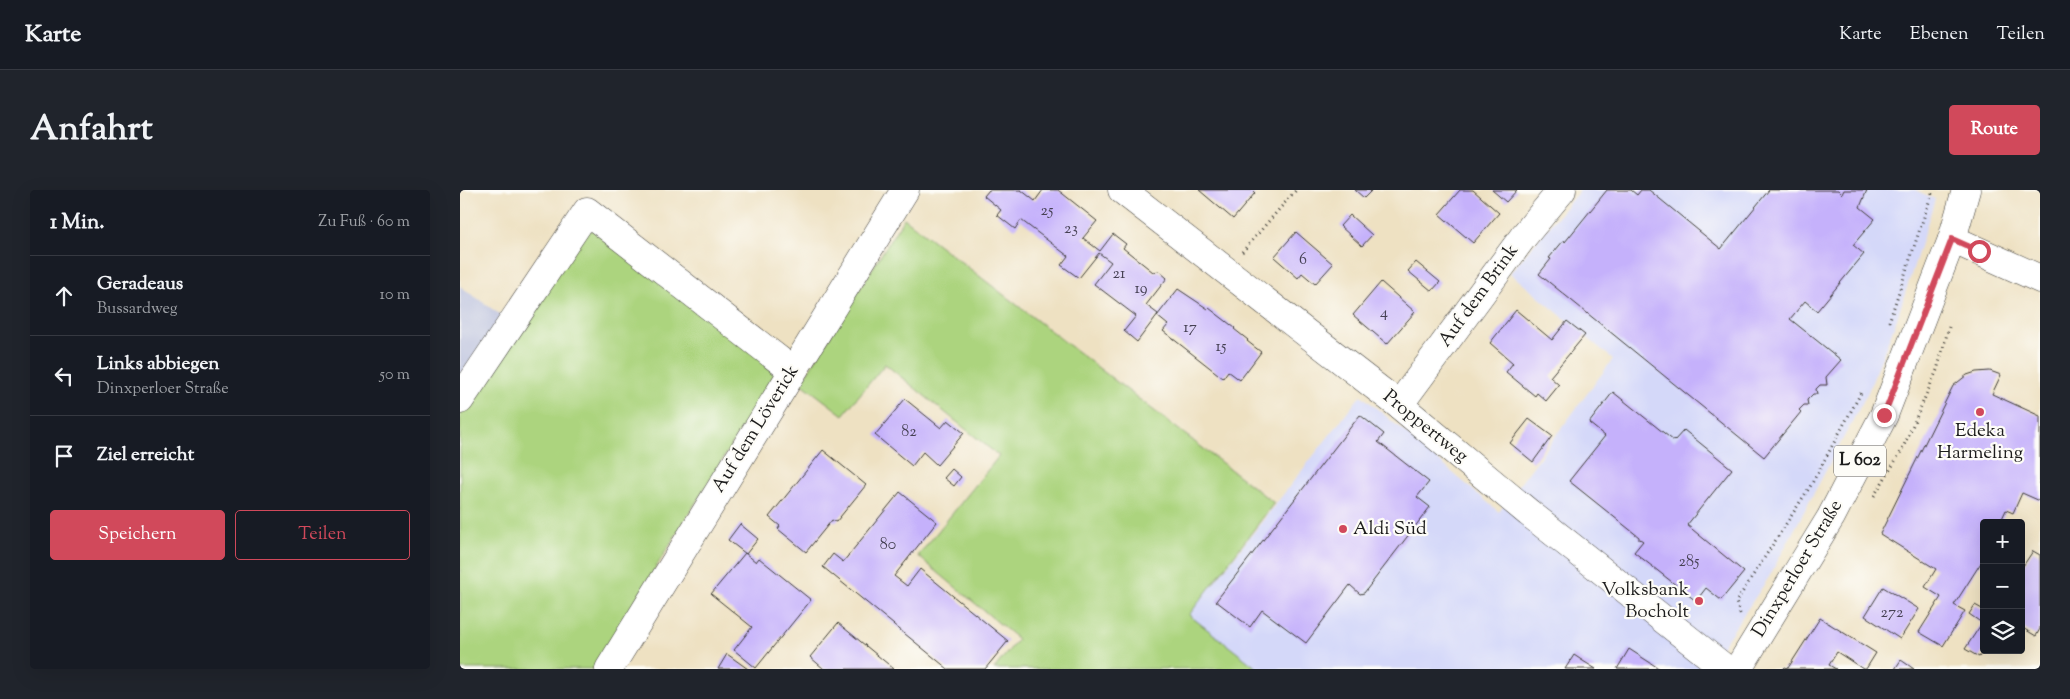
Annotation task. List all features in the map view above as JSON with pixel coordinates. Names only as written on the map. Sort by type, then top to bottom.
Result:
[{"type":"street","name":"Auf dem Löverick","points":[[609,669],[792,370],[905,190]]},
{"type":"street","name":"Proppertweg","points":[[1122,190],[1399,405],[1529,513],[1726,669]]},
{"type":"street","name":"Auf dem Brink","points":[[1399,405],[1523,237],[1562,190]]},
{"type":"street","name":"Dinxperloer Straße","points":[[1738,669],[1831,517],[1884,415],[1952,239],[1966,190]]},
{"type":"street","points":[[460,400],[587,211],[792,370]]},
{"type":"street","points":[[1952,239],[2040,279]]},
{"type":"path","points":[[1225,271],[1296,190]]},
{"type":"path","points":[[1888,323],[1933,190]]},
{"type":"path","points":[[1742,620],[1736,602],[1811,485],[1865,386]]},
{"type":"shaded area","points":[[1580,190],[1915,190],[1935,199],[1897,319],[1868,392],[1769,577],[1707,669],[1258,669],[1189,615],[1361,395],[1499,512],[1613,359],[1510,273]]},
{"type":"shaded area","points":[[460,286],[502,316],[460,379]]},
{"type":"green space","points":[[904,218],[1274,503],[1189,615],[1258,669],[994,669],[1018,639],[918,556],[999,456],[885,364],[843,415],[801,383]]},
{"type":"green space","points":[[589,221],[779,368],[593,669],[460,669],[460,415]]},
{"type":"building","points":[[989,190],[1021,190],[1035,201],[1043,190],[1058,190],[1097,221],[1083,238],[1100,251],[1113,234],[1126,244],[1123,248],[1153,272],[1159,271],[1167,278],[1146,305],[1158,314],[1137,342],[1124,331],[1136,316],[1094,284],[1111,262],[1099,253],[1079,278],[1061,265],[1068,256],[1021,220],[1015,229],[997,215],[1001,210],[984,196]]},
{"type":"building","points":[[1199,190],[1252,190],[1255,193],[1233,219]]},
{"type":"building","points":[[1355,190],[1372,190],[1364,198]]},
{"type":"building","points":[[1460,190],[1473,190],[1499,213],[1473,243],[1439,214]]},
{"type":"building","points":[[1492,190],[1517,190],[1506,202]]},
{"type":"building","points":[[1607,190],[1631,190],[1637,195],[1641,190],[1649,190],[1721,249],[1769,190],[1838,190],[1842,194],[1844,190],[1867,190],[1860,207],[1875,219],[1853,245],[1864,254],[1817,311],[1805,301],[1790,319],[1841,360],[1826,377],[1827,385],[1820,385],[1816,389],[1817,394],[1813,394],[1807,400],[1808,405],[1804,405],[1799,410],[1801,412],[1764,457],[1539,274],[1551,259],[1549,258],[1564,240],[1565,242]]},
{"type":"building","points":[[1350,215],[1372,235],[1362,246],[1340,226]]},
{"type":"building","points":[[1296,232],[1333,264],[1315,284],[1302,273],[1298,278],[1274,257]]},
{"type":"building","points":[[1416,262],[1440,282],[1432,291],[1408,271]]},
{"type":"building","points":[[1381,282],[1415,312],[1387,344],[1353,315]]},
{"type":"building","points":[[1178,289],[1209,308],[1235,328],[1261,352],[1240,380],[1228,371],[1223,378],[1163,331],[1168,325],[1157,316]]},
{"type":"building","points":[[1516,310],[1552,340],[1567,321],[1585,335],[1550,377],[1559,385],[1546,401],[1537,393],[1535,396],[1506,372],[1513,363],[1490,343]]},
{"type":"building","points":[[1990,371],[2001,375],[1992,394],[2040,416],[2040,501],[2022,493],[2013,513],[2006,510],[2002,519],[1980,519],[1980,564],[1954,605],[1965,611],[1943,646],[1919,632],[1941,597],[1925,587],[1936,569],[1880,534],[1953,386],[1967,375]]},
{"type":"building","points":[[1613,392],[1674,441],[1684,430],[1732,469],[1687,525],[1744,572],[1721,600],[1706,588],[1696,601],[1634,552],[1643,541],[1639,540],[1639,537],[1569,481],[1605,436],[1589,423]]},
{"type":"building","points":[[905,399],[941,428],[948,420],[964,433],[937,465],[923,452],[912,466],[875,435]]},
{"type":"building","name":"Aldi Süd","points":[[1360,415],[1384,434],[1378,442],[1429,482],[1417,497],[1430,507],[1364,593],[1360,594],[1350,585],[1306,643],[1262,610],[1250,627],[1216,601]]},
{"type":"building","points":[[1529,419],[1552,436],[1533,462],[1510,443]]},
{"type":"building","points":[[823,450],[866,485],[836,522],[832,520],[806,552],[778,529],[780,526],[769,517]]},
{"type":"building","points":[[952,469],[961,477],[954,486],[944,478]]},
{"type":"building","points":[[900,492],[937,522],[894,576],[907,586],[920,569],[1008,641],[985,669],[948,669],[823,567],[833,554],[843,562]]},
{"type":"building","points":[[740,524],[758,539],[746,554],[728,540]]},
{"type":"building","points":[[2033,551],[2040,555],[2040,629],[2036,636],[2025,629],[2025,563]]},
{"type":"building","points":[[745,553],[756,562],[759,558],[811,600],[756,668],[734,650],[752,627],[711,594]]},
{"type":"building","points":[[1883,587],[1919,609],[1900,639],[1865,616]]},
{"type":"building","points":[[1975,605],[1980,608],[1980,622],[1969,614]]},
{"type":"building","points":[[1820,618],[1876,653],[1866,669],[1863,669],[1837,652],[1829,665],[1836,669],[1783,669],[1785,667],[1788,668]]},
{"type":"building","points":[[838,623],[894,669],[824,669],[810,657]]},
{"type":"building","points":[[1980,626],[1981,654],[1979,657],[1965,649]]},
{"type":"building","points":[[1629,649],[1660,669],[1617,669]]},
{"type":"building","points":[[727,654],[748,669],[718,669]]},
{"type":"building","points":[[1574,655],[1583,661],[1596,669],[1565,669]]},
{"type":"building","points":[[1901,660],[1914,669],[1895,669]]},
{"type":"place","name":"Edeka Harmeling","points":[[1980,412]]},
{"type":"place","name":"Aldi Süd","points":[[1343,529]]},
{"type":"place","name":"Volksbank Bocholt","points":[[1699,601]]},
{"type":"route","points":[[1884,415],[1952,239],[1979,251]]}]
